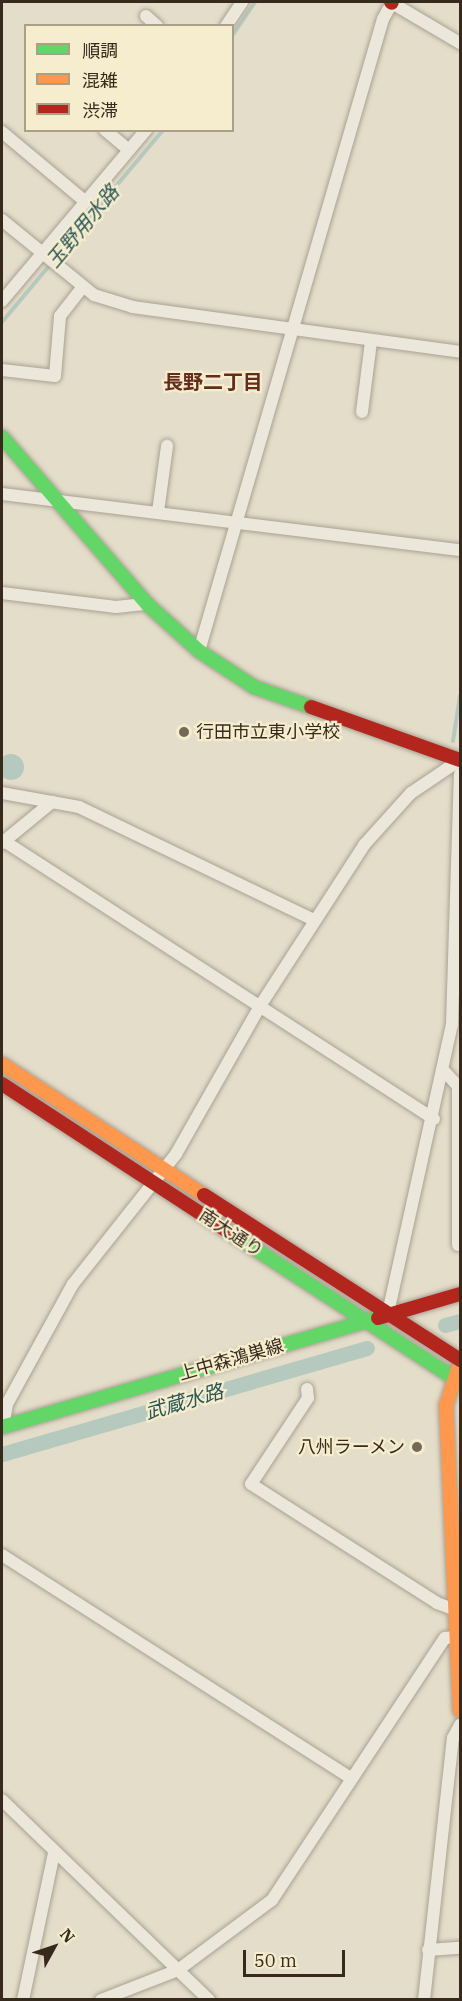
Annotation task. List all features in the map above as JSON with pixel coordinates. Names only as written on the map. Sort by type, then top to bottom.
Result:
[{"type":"street","points":[[227,24],[242,2]]},
{"type":"street","points":[[199,651],[382,19],[392,2],[460,43]]},
{"type":"street","points":[[146,16],[155,24]]},
{"type":"street","points":[[2,132],[86,202]]},
{"type":"street","points":[[107,132],[129,150]]},
{"type":"street","points":[[2,301],[48,259],[86,202],[144,132]]},
{"type":"street","points":[[2,220],[83,287],[134,307],[291,332],[460,352]]},
{"type":"street","points":[[2,370],[55,376],[60,316],[83,287]]},
{"type":"street","points":[[362,412],[371,342]]},
{"type":"street","points":[[2,437],[147,604],[199,651],[254,687],[460,760]]},
{"type":"street","points":[[158,512],[167,446]]},
{"type":"street","points":[[2,494],[460,550]]},
{"type":"street","points":[[2,593],[116,607],[147,604]]},
{"type":"street","points":[[2,1427],[16,1386],[74,1284],[164,1170],[260,1006],[364,845],[411,792],[460,760]]},
{"type":"street","points":[[388,1313],[434,1119],[458,980],[460,774]]},
{"type":"street","points":[[2,794],[79,807],[314,920]]},
{"type":"street","points":[[52,802],[3,842],[434,1119]]},
{"type":"street","name":"南大通り","points":[[2,1064],[460,1361]]},
{"type":"street","points":[[444,1071],[458,1086],[458,1245]]},
{"type":"street","name":"南大通り","points":[[2,1084],[457,1380]]},
{"type":"street","name":"上中森鴻巣線","points":[[2,1427],[388,1313],[460,1294]]},
{"type":"street","points":[[460,1361],[457,1380],[446,1405],[456,1510],[458,1611],[455,1637],[460,1711]]},
{"type":"street","points":[[307,1389],[308,1398],[251,1484],[437,1603],[458,1611]]},
{"type":"street","points":[[2,1555],[351,1778]]},
{"type":"street","points":[[101,2000],[178,1970],[272,1900],[445,1638],[455,1637]]},
{"type":"street","points":[[424,2000],[453,1738],[460,1725]]},
{"type":"street","points":[[2,1800],[54,1853],[209,2000]]},
{"type":"street","points":[[23,2000],[54,1853]]},
{"type":"street","points":[[428,1950],[460,1948]]},
{"type":"shaded area","points":[[6,755],[16,755],[23,762],[23,772],[16,779],[6,779],[-1,772],[-1,762]]},
{"type":"waterway","name":"玉野用水路","points":[[234,33],[255,2]]},
{"type":"waterway","name":"玉野用水路","points":[[2,322],[161,132]]},
{"type":"waterway","points":[[453,741],[460,696]]},
{"type":"waterway","name":"武蔵水路","points":[[445,1325],[460,1321]]},
{"type":"waterway","name":"武蔵水路","points":[[2,1454],[367,1348]]},
{"type":"traffic: fast","points":[[2,437],[147,604],[199,651],[254,687],[311,707]]},
{"type":"traffic: fast","points":[[235,1236],[460,1382]]},
{"type":"traffic: fast","points":[[2,1427],[378,1318]]},
{"type":"traffic: slow","points":[[2,1064],[204,1195]]},
{"type":"traffic: slow","points":[[458,1369],[446,1405],[460,1711]]},
{"type":"traffic: jam","points":[[311,707],[460,760]]},
{"type":"traffic: jam","points":[[2,1084],[235,1236]]},
{"type":"traffic: jam","points":[[204,1195],[460,1360]]},
{"type":"traffic: jam","points":[[378,1318],[460,1294]]},
{"type":"place","name":"行田市立東小学校","points":[[184,732]]},
{"type":"place","name":"八州ラーメン","points":[[417,1447]]},
{"type":"district","name":"長野二丁目","points":[[213,381]]}]
